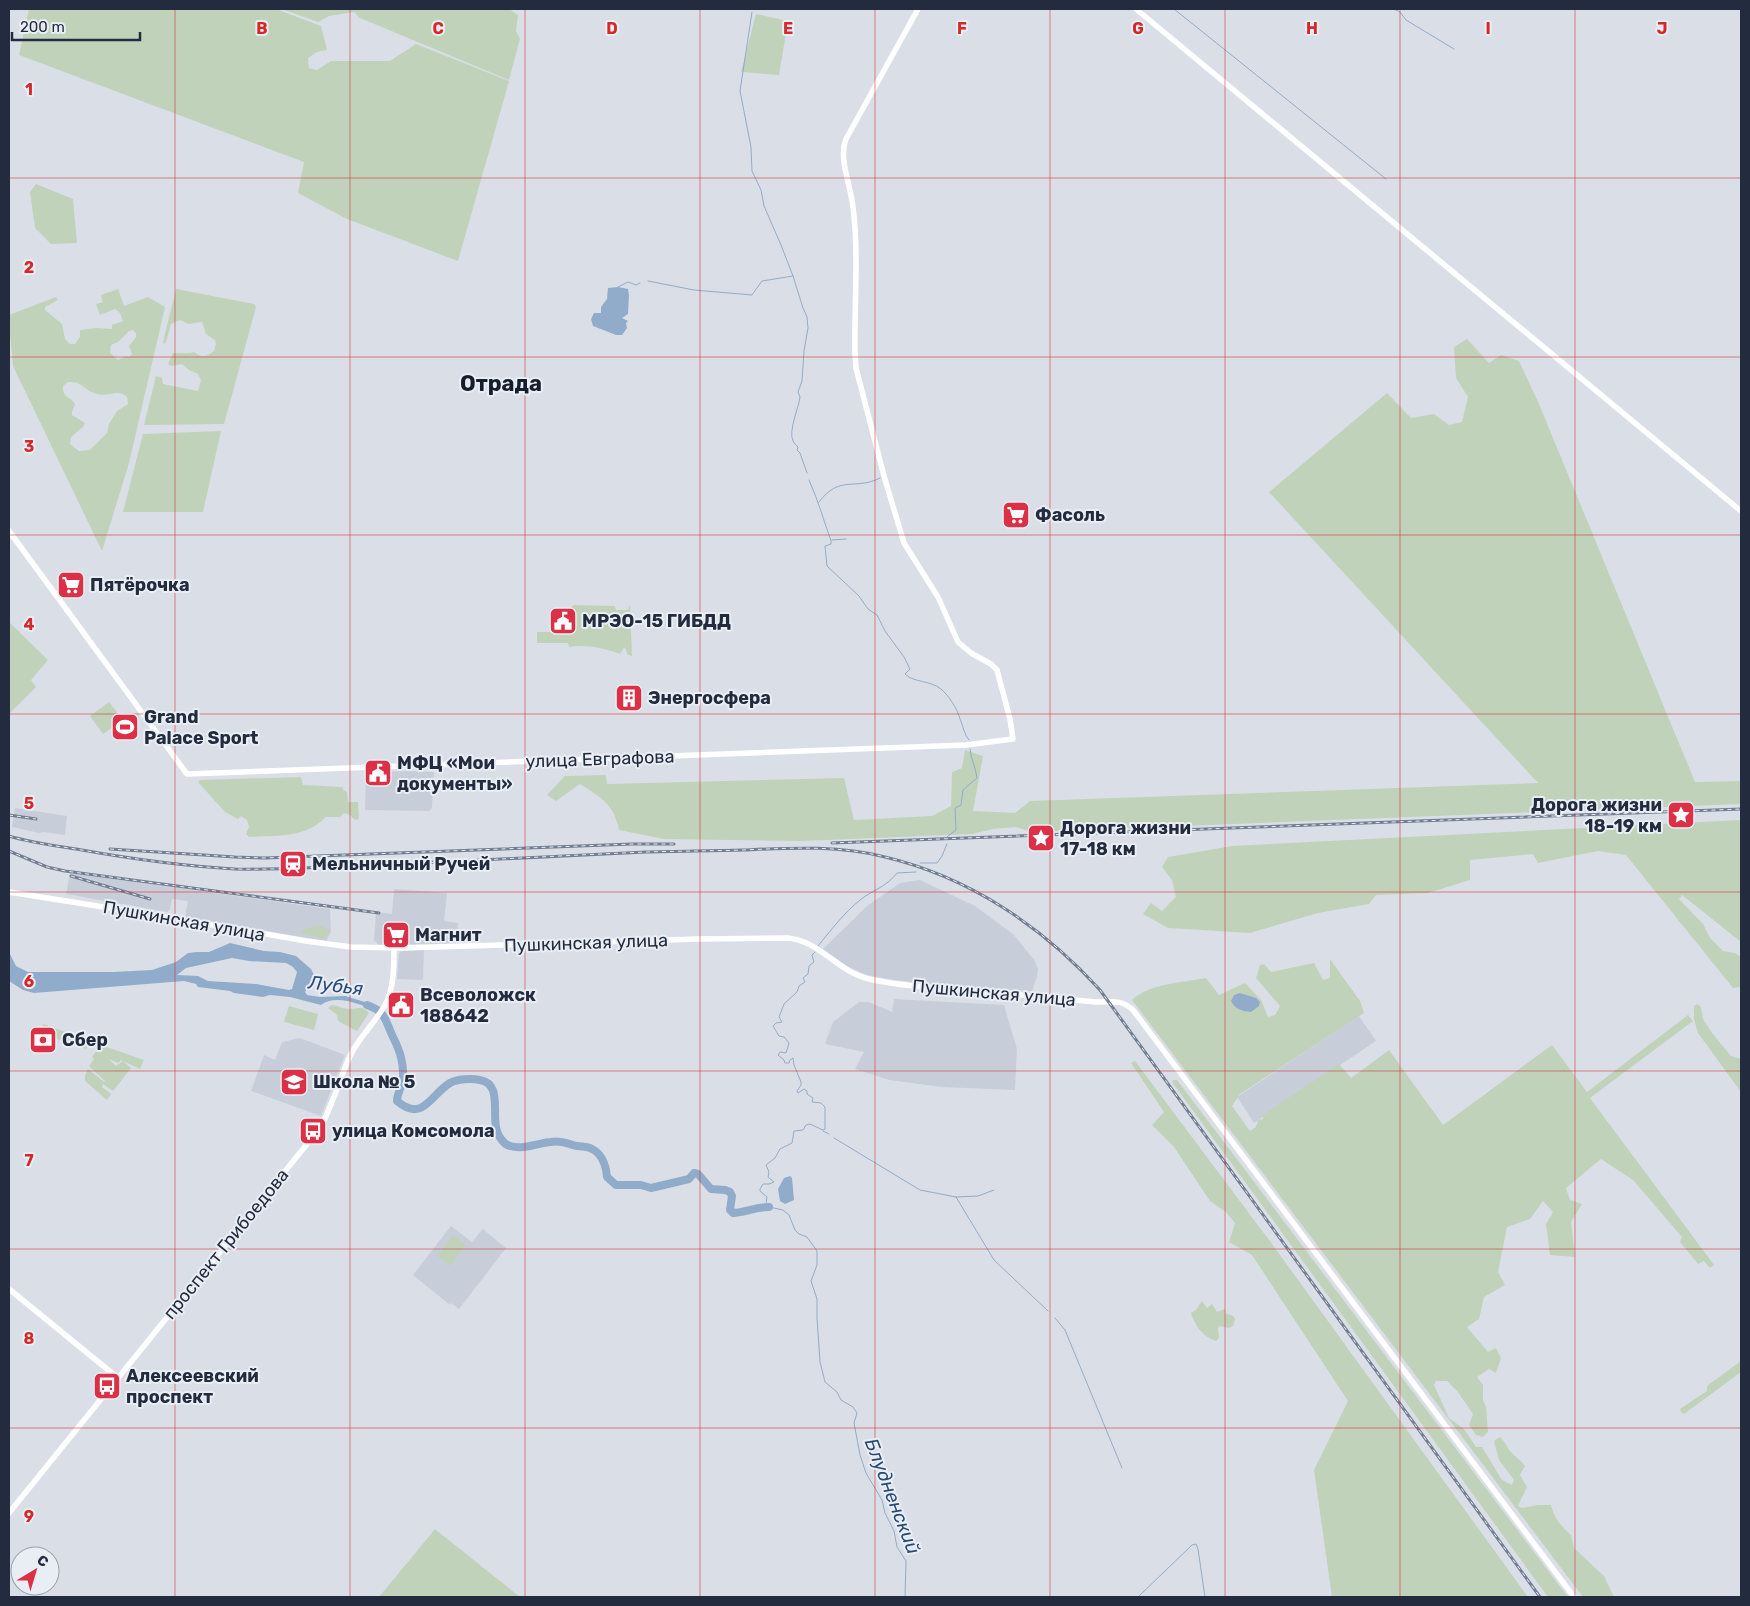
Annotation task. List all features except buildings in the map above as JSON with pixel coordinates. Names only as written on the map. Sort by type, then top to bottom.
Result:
[{"type":"street","name":"улица Евграфова","points":[[9,531],[187,774],[969,745],[1013,739],[1010,719],[996,670],[990,664],[970,653],[958,642],[938,597],[904,543],[856,368],[854,335],[855,224],[843,149],[846,139],[918,9]]},
{"type":"street","points":[[1136,9],[1741,511]]},
{"type":"street","name":"Пушкинская улица","points":[[9,892],[163,916],[306,942],[351,947],[394,948],[698,939],[797,939],[813,946],[855,975],[890,983],[1096,1002],[1118,1001],[1126,1003],[1134,1010],[1574,1597]]},
{"type":"street","name":"проспект Грибоедова","points":[[9,1513],[320,1128],[350,1056],[362,1035],[383,1008],[388,997],[392,978],[394,948]]},
{"type":"street","points":[[9,1289],[118,1378]]},
{"type":"shaded area","points":[[366,772],[434,772],[432,808],[429,811],[365,810]]},
{"type":"shaded area","points":[[15,808],[67,816],[65,835],[39,833],[12,827]]},
{"type":"shaded area","points":[[70,873],[330,909],[331,932],[326,941],[185,917],[188,901],[172,899],[170,909],[167,912],[66,894]]},
{"type":"shaded area","points":[[920,880],[975,906],[1014,935],[1035,961],[1038,969],[1032,991],[951,986],[867,975],[847,966],[823,949],[867,906],[900,883]]},
{"type":"shaded area","points":[[394,889],[447,893],[444,921],[458,923],[456,943],[379,945],[374,940],[376,912],[392,914]]},
{"type":"shaded area","points":[[424,950],[423,980],[397,979],[399,953],[402,951]]},
{"type":"shaded area","points":[[894,999],[1004,1005],[1017,1049],[1015,1090],[941,1087],[889,1080],[855,1069],[864,1052],[825,1044],[833,1022],[859,1002],[869,1002],[892,1012]]},
{"type":"shaded area","points":[[1359,1016],[1376,1041],[1254,1123],[1237,1097]]},
{"type":"shaded area","name":"Школа № 5","points":[[300,1038],[345,1055],[321,1116],[251,1091],[264,1055],[275,1060],[282,1042]]},
{"type":"shaded area","points":[[451,1226],[472,1242],[483,1229],[506,1248],[459,1309],[451,1303],[450,1305],[413,1275]]},
{"type":"green space","points":[[29,9],[276,9],[321,26],[327,50],[317,52],[308,58],[309,68],[317,70],[331,61],[390,61],[416,44],[509,81],[458,261],[347,219],[298,193],[304,162],[19,55]]},
{"type":"green space","points":[[282,9],[509,9],[518,15],[516,31],[520,39],[509,80],[360,18],[354,12],[329,16],[318,22]]},
{"type":"green space","points":[[756,14],[788,21],[779,75],[741,72]]},
{"type":"green space","points":[[36,184],[73,199],[77,243],[51,244],[35,228],[30,192]]},
{"type":"green space","points":[[118,289],[124,306],[148,297],[165,307],[129,463],[102,551],[13,366],[9,328],[9,315],[56,297],[58,300],[45,307],[45,310],[62,324],[65,339],[70,344],[75,344],[80,337],[80,330],[112,329],[112,325],[123,321],[120,313],[115,309],[100,315],[96,304],[103,302],[101,295]],"holes":[[[133,330],[136,333],[136,337],[129,346],[132,354],[129,357],[126,356],[118,360],[110,353],[111,345]],[[68,382],[77,383],[97,394],[120,393],[127,397],[128,404],[117,411],[109,424],[107,433],[90,450],[79,451],[70,444],[71,437],[85,423],[72,415],[75,404],[65,395],[63,390],[63,386]]]},
{"type":"green space","points":[[176,289],[254,304],[256,307],[224,424],[144,425],[156,376],[162,378],[163,384],[198,391],[201,380],[198,374],[182,364],[171,366],[168,364],[173,353],[194,352],[206,356],[214,351],[216,344],[215,340],[206,334],[202,322],[188,324],[180,320],[171,324],[164,344]]},
{"type":"green space","points":[[1467,339],[1489,363],[1501,355],[1519,361],[1539,404],[1695,782],[1741,781],[1741,804],[1032,832],[1016,827],[993,829],[972,834],[802,841],[664,839],[619,830],[614,814],[606,802],[580,784],[556,801],[547,795],[565,776],[606,775],[607,784],[844,778],[854,820],[932,816],[951,806],[952,772],[962,768],[965,750],[983,756],[973,811],[1015,813],[1030,801],[1538,783],[1269,492],[1387,393],[1411,418],[1434,414],[1449,425],[1462,422],[1468,397],[1456,378],[1454,347]]},
{"type":"green space","points":[[221,431],[203,512],[123,512],[143,434]]},
{"type":"green space","points":[[574,605],[615,606],[616,610],[628,610],[630,605],[632,656],[627,654],[624,648],[620,654],[594,647],[569,647],[568,643],[537,643],[537,632],[571,632],[571,607]]},
{"type":"green space","points":[[9,622],[48,660],[31,680],[36,687],[9,714]]},
{"type":"green space","points":[[109,702],[123,720],[103,734],[90,716]]},
{"type":"green space","points":[[301,777],[303,785],[342,787],[347,792],[348,802],[358,802],[359,819],[355,820],[350,815],[344,813],[340,817],[326,817],[309,829],[290,835],[249,837],[246,834],[249,827],[247,820],[241,816],[238,819],[225,812],[198,782],[200,780]]},
{"type":"green space","points":[[1741,820],[1741,942],[1682,895],[1679,899],[1703,924],[1710,938],[1723,951],[1735,953],[1741,957],[1741,987],[1733,988],[1626,855],[1598,851],[1538,863],[1533,854],[1470,860],[1470,880],[1428,893],[1376,895],[1369,904],[1318,913],[1250,933],[1168,928],[1143,914],[1151,903],[1162,911],[1176,897],[1172,880],[1162,867],[1168,857],[1232,846]]},
{"type":"green space","points":[[318,925],[328,929],[329,932],[326,937],[322,939],[301,933],[304,929]]},
{"type":"green space","points":[[1330,959],[1360,1001],[1364,1013],[1240,1094],[1232,1106],[1250,1131],[1256,1127],[1258,1120],[1263,1119],[1263,1115],[1339,1064],[1351,1078],[1389,1050],[1443,1125],[1552,1045],[1587,1092],[1688,1015],[1693,1021],[1590,1098],[1714,1265],[1710,1268],[1704,1261],[1698,1264],[1680,1242],[1682,1237],[1633,1180],[1601,1159],[1566,1188],[1570,1200],[1582,1204],[1571,1222],[1575,1257],[1550,1255],[1546,1224],[1553,1212],[1543,1201],[1530,1219],[1507,1227],[1498,1272],[1505,1285],[1484,1297],[1479,1319],[1467,1327],[1488,1352],[1496,1348],[1501,1358],[1496,1373],[1489,1369],[1477,1377],[1483,1385],[1483,1400],[1486,1407],[1488,1432],[1483,1437],[1476,1435],[1469,1425],[1473,1414],[1457,1391],[1447,1381],[1436,1381],[1434,1385],[1449,1418],[1464,1429],[1476,1447],[1482,1447],[1502,1480],[1512,1485],[1514,1480],[1499,1460],[1494,1441],[1500,1437],[1511,1452],[1522,1462],[1525,1466],[1520,1475],[1527,1487],[1518,1506],[1522,1508],[1551,1505],[1558,1522],[1571,1535],[1574,1548],[1604,1576],[1614,1597],[1583,1597],[1132,1000],[1147,990],[1157,987],[1206,978],[1219,995],[1245,983],[1261,1000],[1268,1017],[1275,1015],[1280,1006],[1256,978],[1260,965],[1264,964],[1271,972],[1314,963],[1323,980],[1330,978]]},
{"type":"green space","points":[[1697,1004],[1701,1007],[1703,1019],[1712,1033],[1731,1056],[1741,1059],[1741,1092],[1698,1033],[1694,1019],[1694,1006]]},
{"type":"green space","points":[[332,1005],[347,1009],[362,1008],[369,1013],[357,1031],[338,1021],[337,1015],[328,1008]]},
{"type":"green space","points":[[289,1006],[318,1014],[314,1030],[284,1022]]},
{"type":"green space","points":[[43,1024],[91,1041],[86,1049],[41,1033]]},
{"type":"green space","points":[[101,1045],[144,1060],[140,1069],[121,1060],[118,1063],[109,1059],[116,1066],[123,1061],[131,1068],[113,1091],[103,1084],[102,1087],[111,1094],[107,1100],[85,1081],[88,1069],[105,1081],[89,1066],[94,1059],[92,1057]]},
{"type":"green space","points":[[1135,1061],[1272,1244],[1528,1597],[1332,1597],[1314,1470],[1348,1401],[1252,1255],[1229,1242],[1235,1223],[1226,1212],[1210,1201],[1174,1147],[1152,1125],[1164,1112],[1131,1063]]},
{"type":"green space","points":[[1177,1080],[1568,1597],[1548,1597],[1172,1082]]},
{"type":"green space","points":[[453,1235],[466,1245],[450,1266],[437,1256]]},
{"type":"green space","points":[[1202,1301],[1207,1308],[1212,1304],[1217,1312],[1225,1309],[1225,1313],[1233,1316],[1235,1319],[1233,1326],[1229,1328],[1219,1326],[1219,1338],[1216,1341],[1207,1337],[1200,1330],[1191,1313],[1196,1310]]},
{"type":"green space","points":[[1741,1361],[1741,1372],[1684,1414],[1681,1412],[1680,1409],[1707,1391],[1707,1386]]},
{"type":"green space","points":[[435,1529],[520,1597],[379,1597]]},
{"type":"water","points":[[608,288],[628,289],[629,295],[628,314],[622,318],[628,321],[626,323],[627,328],[622,335],[616,335],[593,326],[591,319],[594,313],[601,313],[601,307],[607,299]]},
{"type":"water","points":[[230,943],[296,956],[311,969],[314,975],[312,982],[305,992],[307,995],[320,997],[345,996],[378,1006],[374,1011],[355,1003],[340,1000],[333,1000],[321,1005],[290,997],[270,995],[263,997],[198,987],[196,984],[184,981],[34,993],[23,990],[9,981],[9,952],[16,966],[28,972],[113,972],[152,970],[176,962],[188,953],[209,952]],"holes":[[[232,958],[286,963],[293,967],[297,972],[292,989],[256,984],[208,981],[198,976],[177,975],[186,968]]]},
{"type":"water","points":[[1240,993],[1256,998],[1260,1002],[1259,1006],[1251,1012],[1237,1008],[1231,1001],[1234,995]]},
{"type":"water","points":[[790,1176],[792,1178],[794,1200],[785,1204],[780,1201],[778,1189],[784,1178]]},
{"type":"waterway","points":[[1174,9],[1386,179]]},
{"type":"waterway","points":[[1394,9],[1400,12],[1406,20],[1454,49]]},
{"type":"waterway","name":"Мельничный Ручей","points":[[752,12],[740,91],[751,147],[752,171],[761,190],[764,206],[781,245],[807,317],[808,328],[802,381],[798,392],[800,397],[792,431],[793,442],[798,447],[797,450],[800,453],[807,473]]},
{"type":"waterway","points":[[648,281],[694,290],[752,295],[762,281],[793,276]]},
{"type":"waterway","points":[[618,287],[628,282],[636,285],[640,283]]},
{"type":"waterway","points":[[819,502],[834,488],[848,484],[871,482],[880,478]]},
{"type":"waterway","name":"Мельничный Ручей","points":[[809,480],[831,541],[831,544],[825,546],[827,566],[859,596],[868,609],[877,615],[885,631],[904,657],[910,669],[905,674],[913,679],[937,686],[947,695],[957,711],[969,740]]},
{"type":"waterway","points":[[832,540],[846,539]]},
{"type":"waterway","name":"Мельничный Ручей","points":[[947,837],[956,830],[955,808],[961,805],[963,790],[977,778],[970,749]]},
{"type":"waterway","name":"Мельничный Ручей","points":[[920,863],[937,863],[947,844]]},
{"type":"waterway","points":[[818,946],[843,916],[860,900],[884,885],[897,873],[916,872]]},
{"type":"waterway","name":"Блудненский","points":[[815,952],[812,955],[814,962],[809,966],[808,974],[803,978],[805,982],[799,986],[797,992],[784,1004],[779,1017],[782,1022],[776,1023],[773,1026],[779,1036],[784,1037],[789,1043],[786,1053],[780,1052],[778,1055],[785,1063],[789,1063],[793,1058],[801,1082],[798,1093],[804,1089],[813,1098],[812,1102],[821,1103],[825,1107],[825,1129],[823,1130],[810,1124],[806,1125],[803,1130],[794,1131],[792,1143],[780,1149],[775,1158],[766,1165],[769,1172],[768,1177],[774,1182],[763,1184],[760,1191],[767,1197],[766,1204],[769,1207],[783,1210],[789,1215],[795,1230],[807,1237],[817,1251],[817,1265],[811,1281],[817,1299],[820,1362],[825,1382],[837,1392],[841,1400],[853,1407],[857,1413],[854,1423],[860,1455],[866,1473],[882,1500],[885,1513],[894,1531],[897,1547],[906,1561],[905,1597]]},
{"type":"waterway","name":"Лубья","points":[[367,1005],[382,1014],[398,1047],[403,1073],[397,1101],[406,1107],[413,1109],[426,1105],[450,1083],[464,1079],[480,1080],[488,1083],[492,1089],[497,1132],[509,1146],[520,1147],[558,1142],[588,1147],[601,1157],[607,1177],[616,1185],[641,1185],[651,1188],[689,1179],[694,1173],[698,1174],[711,1189],[730,1192],[732,1196],[730,1210],[733,1213],[769,1207]]},
{"type":"waterway","points":[[823,1131],[829,1134]]},
{"type":"waterway","points":[[834,1138],[920,1190],[956,1197],[994,1260],[1048,1311]]},
{"type":"waterway","points":[[956,1197],[978,1196],[994,1190]]},
{"type":"waterway","points":[[1055,1318],[1065,1330],[1122,1468]]},
{"type":"waterway","points":[[1138,1597],[1192,1545],[1196,1544],[1205,1597]]},
{"type":"railway","points":[[832,843],[1741,809]]},
{"type":"railway","points":[[9,815],[36,819]]},
{"type":"railway","points":[[9,836],[27,841],[139,859],[235,869],[355,866],[646,852],[796,848],[832,849],[867,853],[916,866],[946,877],[975,891],[1029,925],[1054,945],[1100,990],[1540,1597]]},
{"type":"railway","points":[[110,849],[265,858],[674,844]]},
{"type":"railway","points":[[9,851],[47,867],[65,871],[379,913]]},
{"type":"railway","points":[[71,876],[150,899]]},
{"type":"place","name":"Фасоль","points":[[1016,515]]},
{"type":"place","name":"Пятёрочка","points":[[71,585]]},
{"type":"place","name":"МРЭО-15 ГИБДД","points":[[563,621]]},
{"type":"place","name":"Энергосфера","points":[[629,698]]},
{"type":"place","name":"Grand Palace Sport","points":[[125,727]]},
{"type":"place","name":"МФЦ «Мои документы»","points":[[378,773]]},
{"type":"place","name":"Дорога жизни 18-19 км","points":[[1681,815]]},
{"type":"place","name":"Дорога жизни 17-18 км","points":[[1041,838]]},
{"type":"place","name":"Мельничный Ручей","points":[[293,864]]},
{"type":"place","name":"Магнит","points":[[396,935]]},
{"type":"place","name":"Всеволожск 188642","points":[[401,1005]]},
{"type":"place","name":"Сбер","points":[[43,1040]]},
{"type":"place","name":"Школа № 5","points":[[294,1082]]},
{"type":"place","name":"улица Комсомола","points":[[313,1131]]},
{"type":"place","name":"Алексеевский проспект","points":[[107,1386]]},
{"type":"district","name":"Отрада","points":[[501,383]]}]
